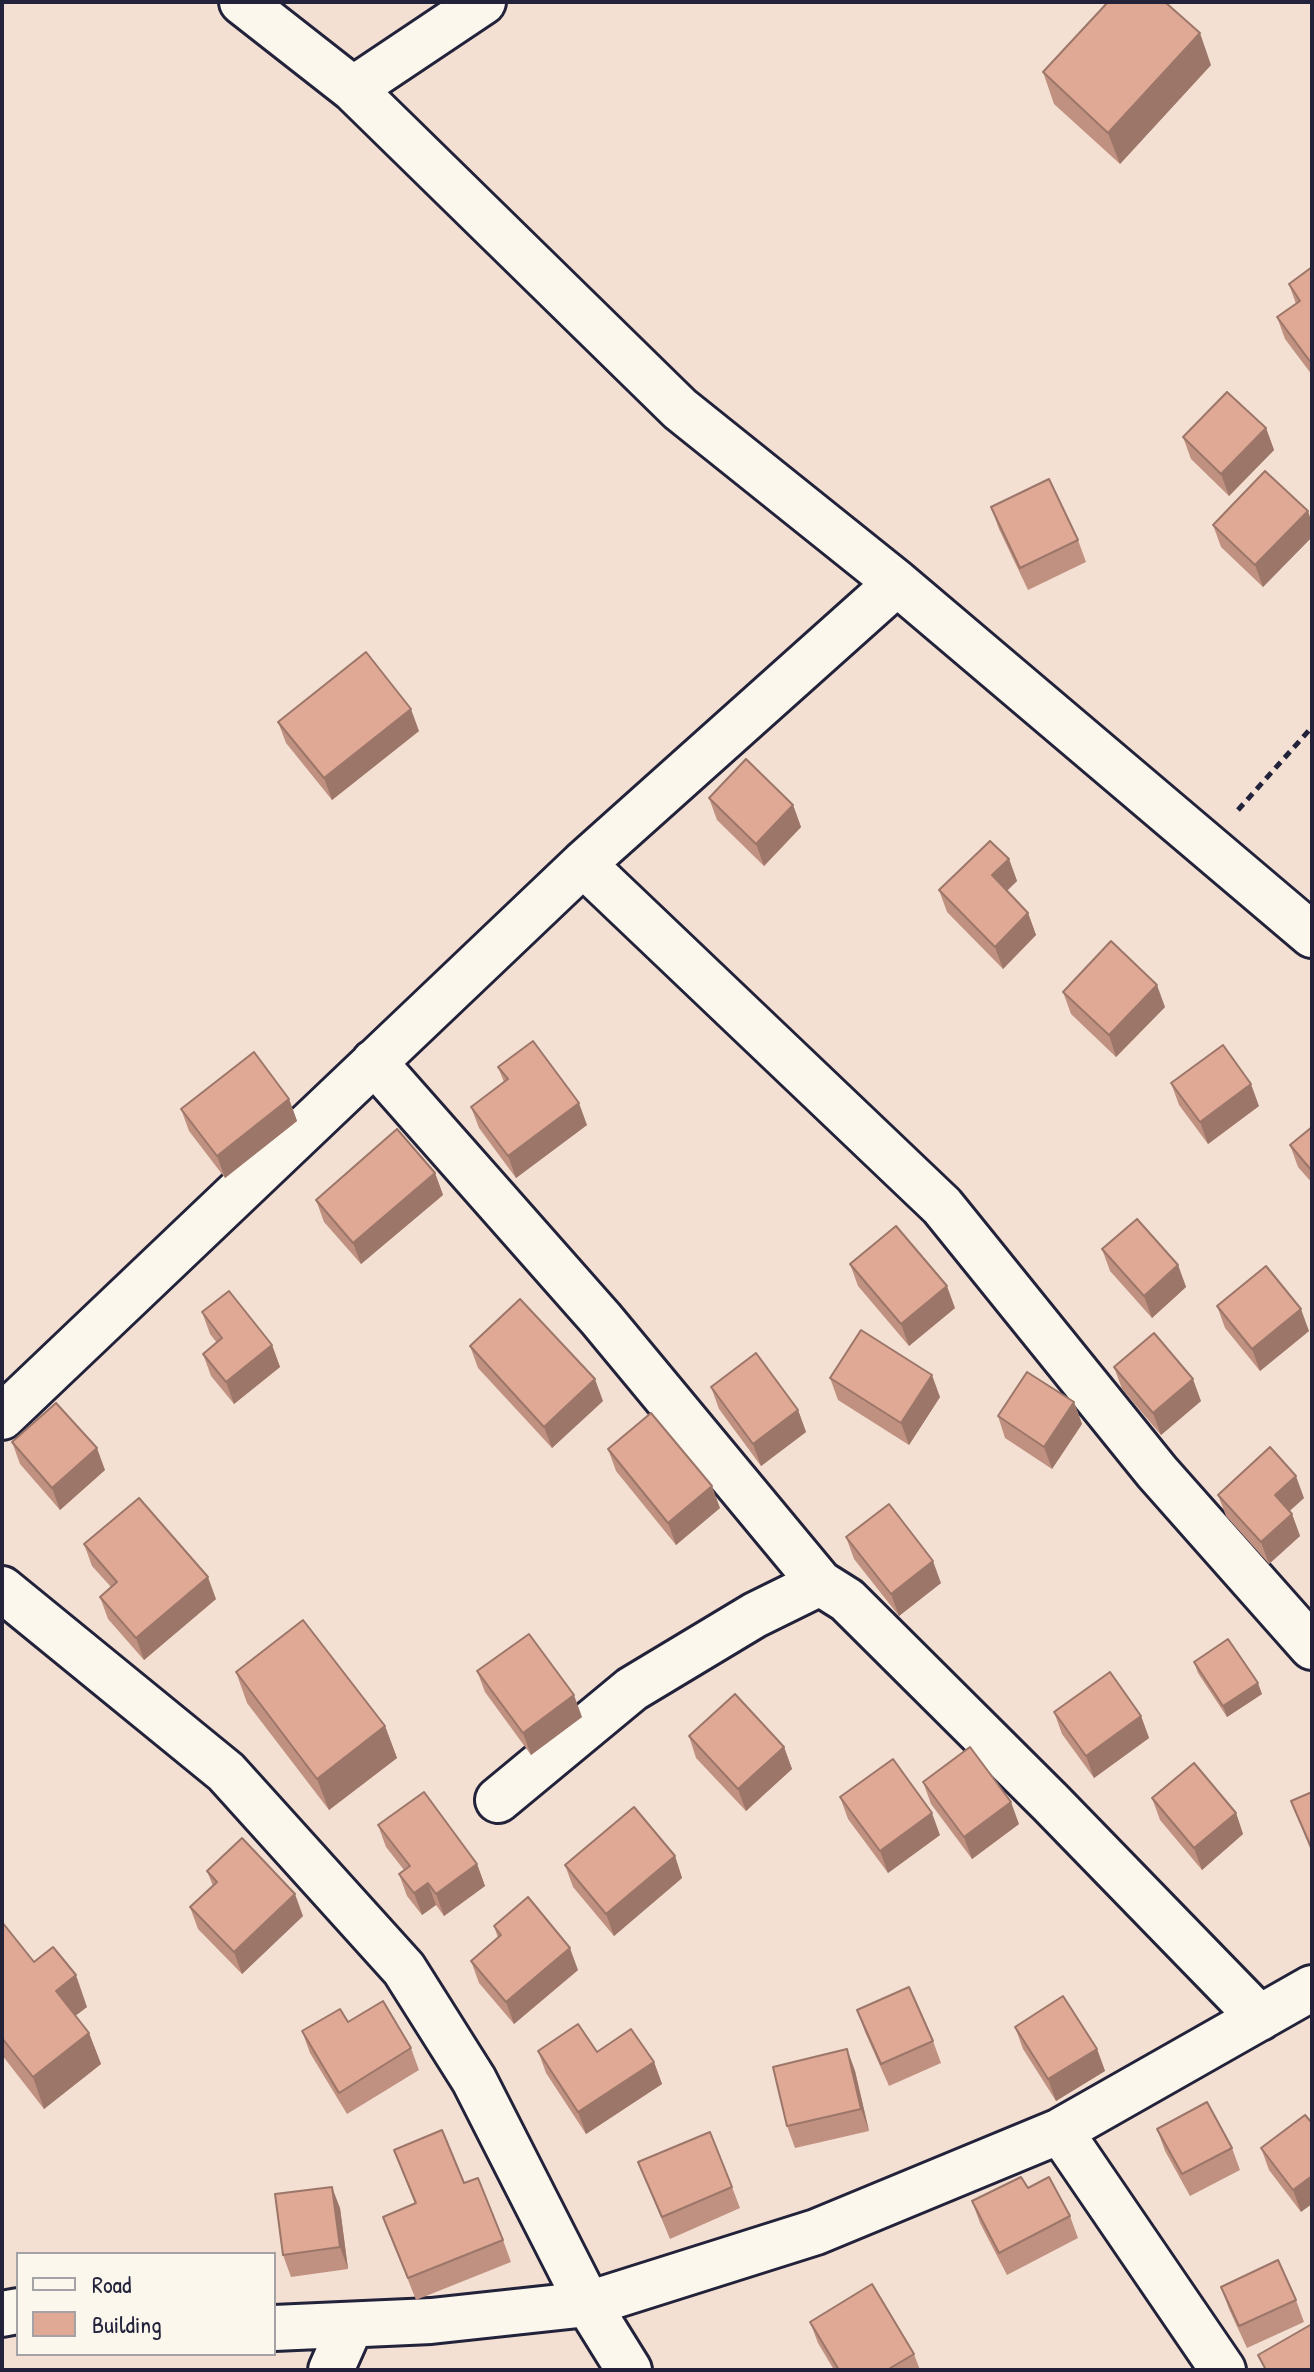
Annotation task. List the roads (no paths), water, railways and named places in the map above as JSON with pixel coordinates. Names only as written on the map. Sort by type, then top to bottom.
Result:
[{"type":"street","points":[[242,2],[353,89],[680,409],[897,583],[1312,935]]},
{"type":"street","points":[[353,89],[483,2]]},
{"type":"street","points":[[2,1417],[583,864],[897,583]]},
{"type":"street","points":[[583,864],[942,1206],[1157,1472],[1312,1647]]},
{"type":"street","points":[[374,1062],[601,1319],[820,1583],[847,1600],[1051,1803],[1260,2018]]},
{"type":"street","points":[[498,1800],[632,1689],[755,1615],[820,1583]]},
{"type":"street","points":[[2,1589],[226,1772],[404,1969],[474,2080],[588,2304],[629,2370]]},
{"type":"street","points":[[276,2328],[431,2321],[588,2304],[816,2232],[1060,2131],[1312,1988]]},
{"type":"street","points":[[1060,2131],[1223,2370]]},
{"type":"street","points":[[331,2370],[351,2325]]}]
